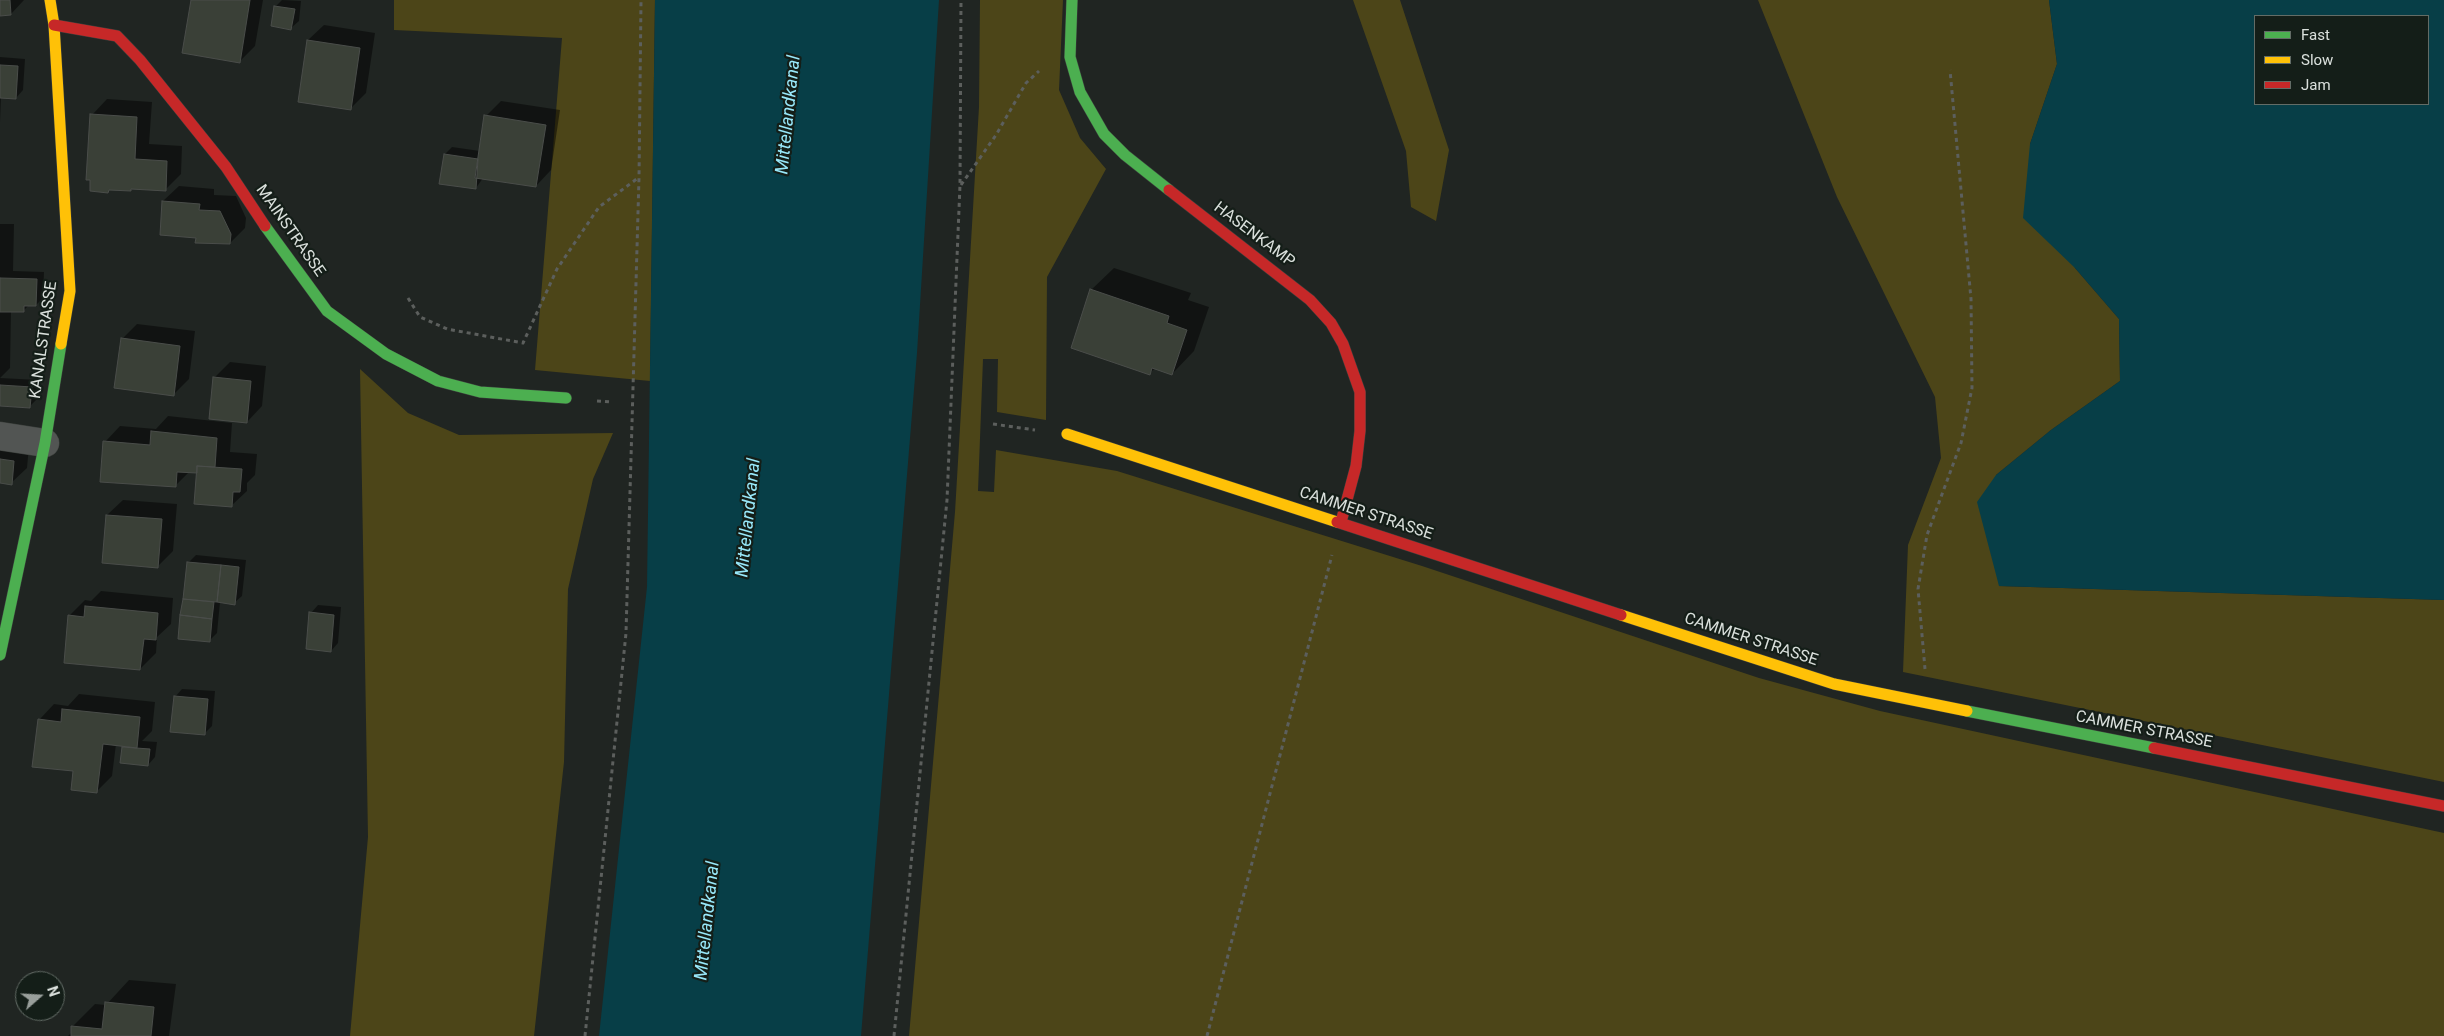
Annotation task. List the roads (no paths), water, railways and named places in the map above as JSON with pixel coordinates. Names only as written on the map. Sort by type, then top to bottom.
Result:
[{"type":"street","points":[[50,0],[54,25]]},
{"type":"street","name":"HASENKAMP","points":[[1072,0],[1070,57],[1080,92],[1104,134],[1118,148],[1310,300],[1331,323],[1343,344],[1354,368],[1360,392],[1360,431],[1356,466],[1341,522]]},
{"type":"street","name":"MAINSTRASSE","points":[[54,25],[117,36],[140,60],[226,166],[260,220],[327,311],[386,354],[438,381],[480,392],[566,398]]},
{"type":"street","name":"KANALSTRASSE","points":[[0,655],[45,443],[70,291],[54,25]]},
{"type":"street","name":"CAMMER STRASSE","points":[[1067,434],[1834,684],[2444,806]]},
{"type":"street","points":[[0,436],[45,443]]},
{"type":"water","name":"Mittellandkanal","points":[[655,0],[939,0],[917,353],[861,1036],[599,1036],[647,587]]},
{"type":"water","points":[[2049,0],[2444,0],[2444,600],[1999,586],[1977,502],[1996,475],[2051,430],[2120,381],[2119,319],[2075,268],[2023,218],[2030,144],[2057,64]]}]
